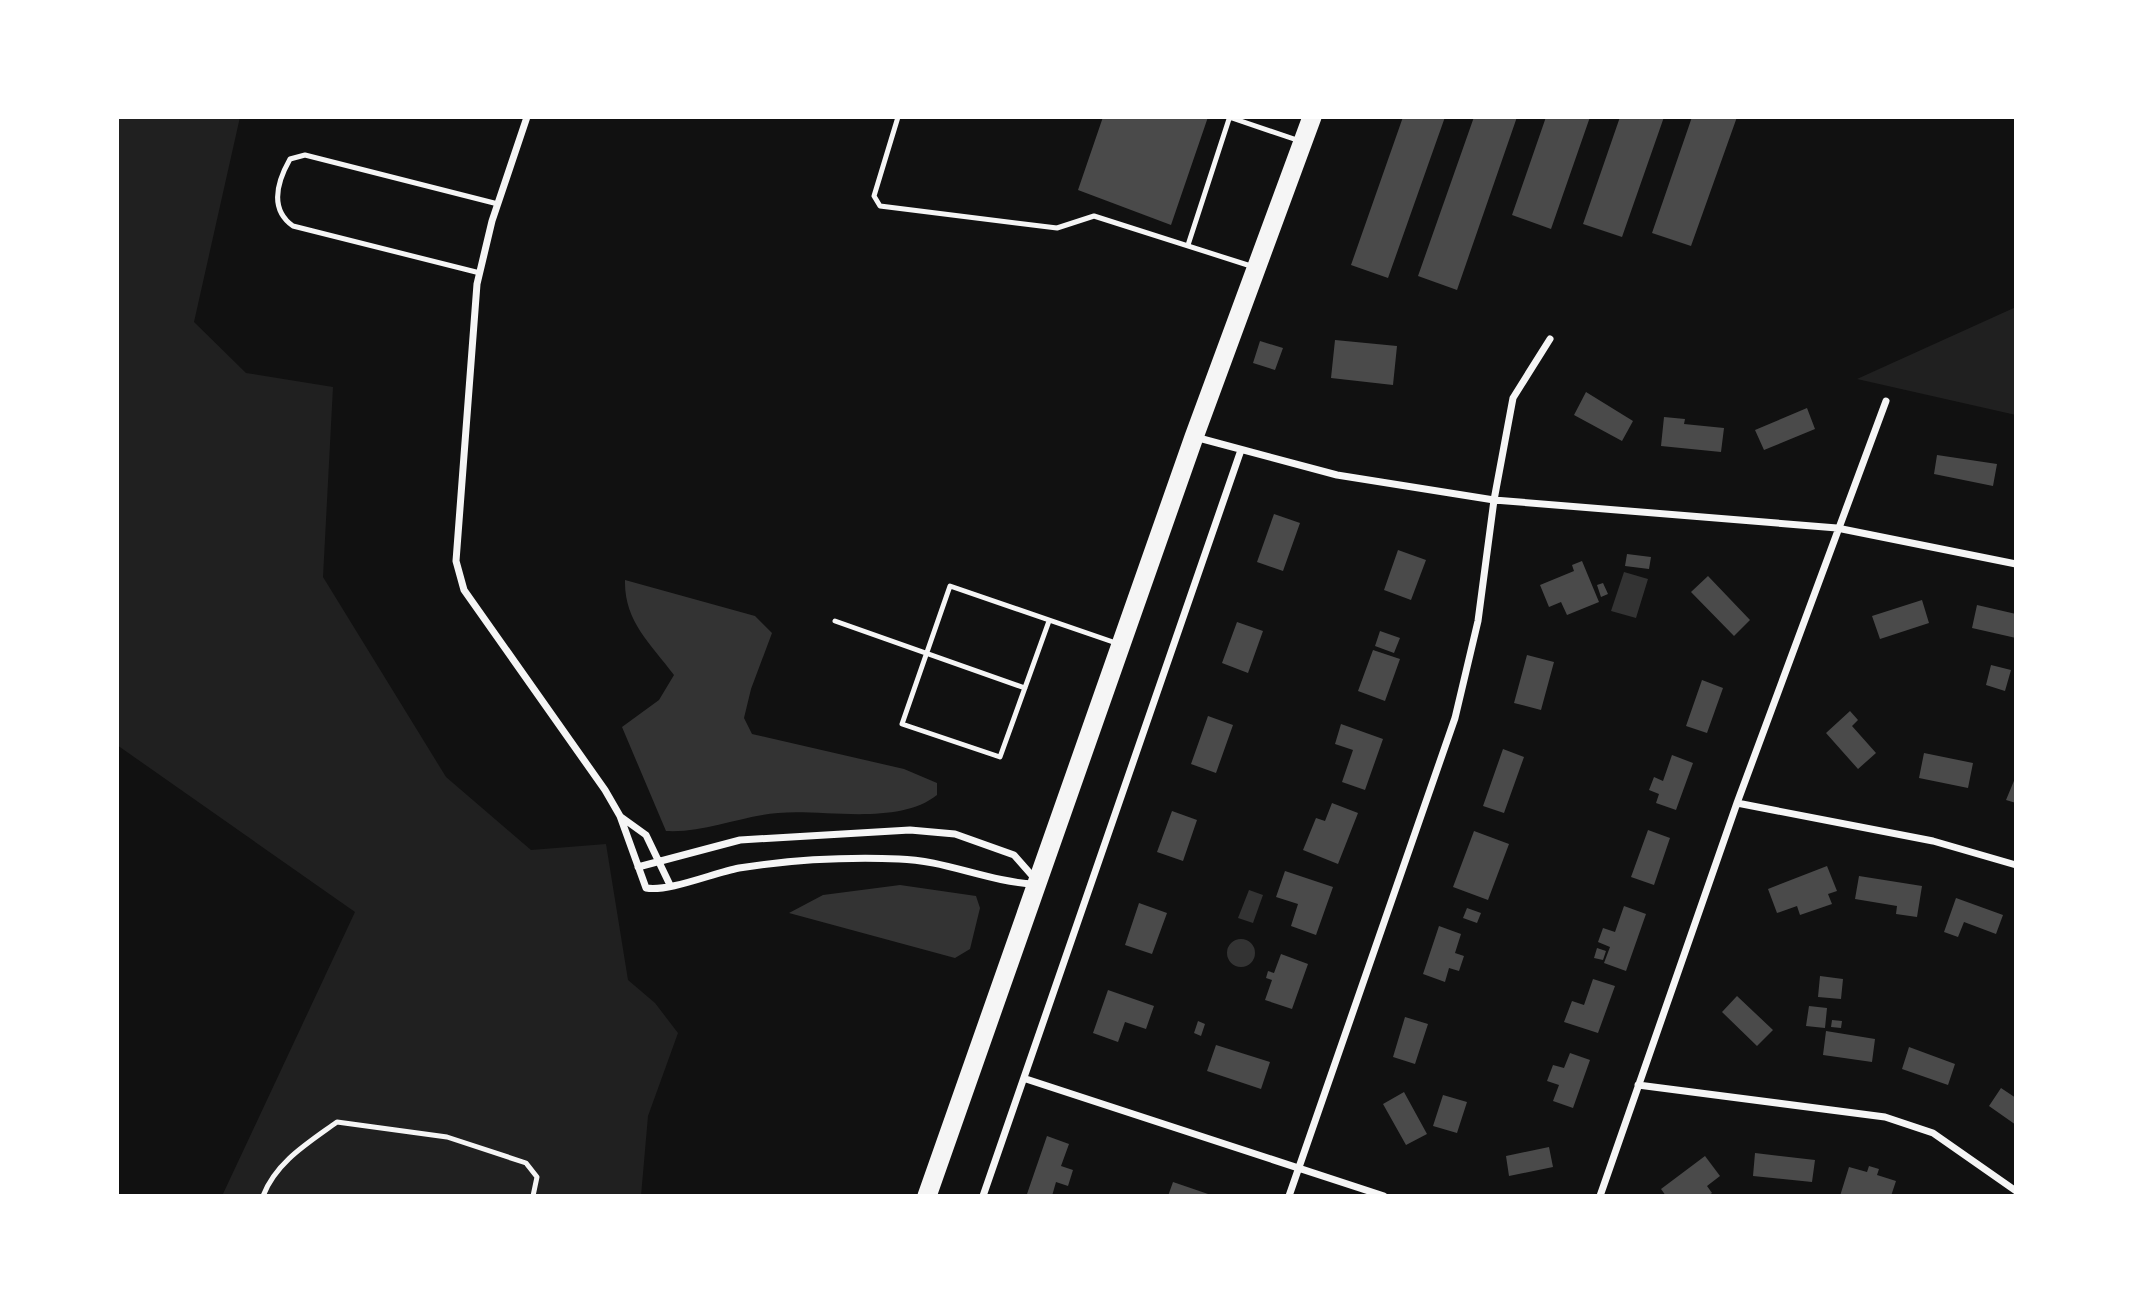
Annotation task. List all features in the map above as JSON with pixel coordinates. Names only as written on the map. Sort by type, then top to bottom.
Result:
[{"type":"highway","points":[[927,1196],[1039,884],[1194,437],[1312,117]]},
{"type":"street","points":[[527,117],[498,204],[480,273],[456,540],[459,575],[464,590],[620,816],[646,888],[656,890],[709,874],[761,865],[898,859],[945,866],[1006,883],[1039,884]]},
{"type":"street","points":[[1289,1196],[1455,718],[1478,621],[1494,499],[1513,397],[1550,340]]},
{"type":"street","points":[[1600,1196],[1737,803],[1886,401]]},
{"type":"street","points":[[1194,437],[1337,475],[1494,499],[1837,528],[2016,564]]},
{"type":"street","points":[[983,1196],[1026,1079],[1241,450]]},
{"type":"street","points":[[1737,803],[1933,841],[2016,865]]},
{"type":"street","points":[[620,816],[646,835],[670,885]]},
{"type":"street","points":[[638,867],[740,840],[937,831],[1014,855],[1039,884]]},
{"type":"street","points":[[1026,1079],[1384,1196]]},
{"type":"street","points":[[1638,1085],[1885,1117],[1933,1133],[2016,1191]]},
{"type":"lane","points":[[898,117],[874,196],[880,206],[1057,229],[1094,216],[1256,267]]},
{"type":"lane","points":[[1188,245],[1229,118],[1303,142]]},
{"type":"lane","points":[[480,273],[293,226],[281,217],[277,203],[281,175],[290,159],[305,155],[498,204]]},
{"type":"lane","points":[[1049,621],[1000,757],[902,724],[950,586],[1122,645]]},
{"type":"lane","points":[[835,621],[1025,688]]},
{"type":"lane","points":[[263,1196],[268,1181],[293,1153],[337,1122],[447,1137],[526,1163],[537,1177],[533,1196]]},
{"type":"shaded area","points":[[117,117],[240,117],[194,322],[246,373],[333,387],[323,577],[446,777],[531,850],[606,844],[628,980],[655,1003],[678,1033],[648,1116],[641,1196],[222,1196],[355,912],[117,745]]},
{"type":"shaded area","points":[[2016,307],[2016,415],[1857,379]]},
{"type":"shaded area","points":[[1624,572],[1648,579],[1636,618],[1611,611]]},
{"type":"shaded area","points":[[625,580],[755,616],[772,633],[751,689],[744,718],[752,734],[904,769],[937,783],[937,795],[921,805],[882,813],[778,813],[709,827],[666,831],[622,727],[659,700],[674,675],[634,620],[626,595]]},
{"type":"shaded area","points":[[900,885],[976,896],[980,908],[970,949],[955,958],[789,913],[823,895]]},
{"type":"shaded area","points":[[1249,890],[1263,895],[1253,923],[1238,918]]},
{"type":"shaded area","points":[[1241,939],[1251,943],[1255,953],[1251,963],[1241,967],[1231,963],[1227,953],[1231,943]]},
{"type":"building","points":[[1103,117],[1208,117],[1171,225],[1078,190]]},
{"type":"building","points":[[1403,117],[1445,117],[1388,278],[1351,265]]},
{"type":"building","points":[[1474,117],[1517,117],[1457,290],[1418,276]]},
{"type":"building","points":[[1546,117],[1590,117],[1551,229],[1512,215]]},
{"type":"building","points":[[1620,117],[1664,117],[1622,237],[1583,224]]},
{"type":"building","points":[[1692,117],[1737,117],[1691,246],[1652,233]]},
{"type":"building","points":[[1335,340],[1397,346],[1393,385],[1331,378]]},
{"type":"building","points":[[1260,341],[1283,348],[1275,370],[1253,363]]},
{"type":"building","points":[[1586,392],[1633,421],[1622,441],[1574,415]]},
{"type":"building","points":[[1807,408],[1815,429],[1764,450],[1755,430]]},
{"type":"building","points":[[1664,417],[1685,419],[1684,424],[1724,428],[1721,452],[1661,446]]},
{"type":"building","points":[[1937,455],[1997,464],[1993,486],[1934,474]]},
{"type":"building","points":[[1274,514],[1300,523],[1283,571],[1257,562]]},
{"type":"building","points":[[1398,550],[1426,560],[1411,600],[1384,590]]},
{"type":"building","points":[[1627,554],[1651,557],[1649,569],[1625,566]]},
{"type":"building","points":[[1582,561],[1599,602],[1567,615],[1561,602],[1549,607],[1540,585],[1574,571],[1572,565]]},
{"type":"building","points":[[1708,576],[1750,620],[1734,636],[1691,592]]},
{"type":"building","points":[[1603,583],[1608,594],[1601,597],[1597,585]]},
{"type":"building","points":[[1922,600],[1929,623],[1880,639],[1872,616]]},
{"type":"building","points":[[1977,605],[2016,614],[2016,638],[1972,628]]},
{"type":"building","points":[[1237,622],[1263,631],[1248,673],[1222,663]]},
{"type":"building","points":[[1380,631],[1400,638],[1394,653],[1375,646]]},
{"type":"building","points":[[1373,650],[1400,659],[1385,701],[1358,691]]},
{"type":"building","points":[[1527,655],[1554,662],[1541,710],[1514,703]]},
{"type":"building","points":[[1991,665],[2011,670],[2005,691],[1986,685]]},
{"type":"building","points":[[1702,680],[1723,688],[1707,733],[1686,726]]},
{"type":"building","points":[[1850,711],[1858,720],[1852,726],[1876,753],[1858,769],[1826,733]]},
{"type":"building","points":[[1208,716],[1233,725],[1216,773],[1191,764]]},
{"type":"building","points":[[1341,724],[1383,739],[1365,790],[1342,782],[1353,750],[1335,744]]},
{"type":"building","points":[[1503,749],[1524,757],[1504,813],[1483,806]]},
{"type":"building","points":[[1924,753],[1973,763],[1968,788],[1919,778]]},
{"type":"building","points":[[1672,755],[1693,763],[1676,810],[1656,803],[1659,794],[1649,790],[1654,777],[1663,781]]},
{"type":"building","points":[[2016,776],[2016,803],[2006,800]]},
{"type":"building","points":[[1332,803],[1358,813],[1338,864],[1303,850],[1316,818],[1325,821]]},
{"type":"building","points":[[1172,811],[1197,820],[1183,861],[1157,852]]},
{"type":"building","points":[[1648,830],[1670,838],[1654,885],[1631,877]]},
{"type":"building","points":[[1474,831],[1509,844],[1488,900],[1453,887]]},
{"type":"building","points":[[1827,866],[1837,891],[1828,894],[1832,904],[1800,915],[1797,906],[1777,913],[1768,889]]},
{"type":"building","points":[[1285,871],[1333,887],[1316,935],[1291,926],[1298,904],[1276,897]]},
{"type":"building","points":[[1859,876],[1922,886],[1917,917],[1896,914],[1897,906],[1855,899]]},
{"type":"building","points":[[1956,898],[2003,915],[1996,934],[1964,922],[1958,937],[1944,932]]},
{"type":"building","points":[[1139,903],[1167,913],[1152,954],[1125,945]]},
{"type":"building","points":[[1624,906],[1646,914],[1626,971],[1604,963],[1610,947],[1598,942],[1603,928],[1615,932]]},
{"type":"building","points":[[1467,908],[1481,913],[1477,923],[1463,918]]},
{"type":"building","points":[[1439,926],[1461,934],[1455,953],[1464,956],[1459,971],[1449,968],[1445,982],[1423,974]]},
{"type":"building","points":[[1597,948],[1606,951],[1603,960],[1594,958]]},
{"type":"building","points":[[1281,954],[1308,964],[1292,1009],[1265,1000],[1272,980],[1266,978],[1268,971],[1274,973]]},
{"type":"building","points":[[1820,976],[1843,979],[1841,999],[1818,997]]},
{"type":"building","points":[[1593,979],[1615,986],[1598,1033],[1564,1022],[1572,1001],[1584,1005]]},
{"type":"building","points":[[1108,990],[1154,1006],[1146,1029],[1125,1022],[1118,1042],[1093,1033]]},
{"type":"building","points":[[1737,996],[1773,1030],[1757,1046],[1722,1012]]},
{"type":"building","points":[[1809,1006],[1827,1008],[1825,1028],[1806,1026]]},
{"type":"building","points":[[1405,1017],[1428,1024],[1415,1064],[1393,1057]]},
{"type":"building","points":[[1832,1020],[1842,1021],[1841,1028],[1831,1027]]},
{"type":"building","points":[[1198,1021],[1205,1024],[1201,1036],[1194,1033]]},
{"type":"building","points":[[1826,1031],[1875,1039],[1872,1062],[1823,1055]]},
{"type":"building","points":[[1216,1045],[1270,1062],[1261,1089],[1207,1071]]},
{"type":"building","points":[[1909,1047],[1955,1064],[1948,1085],[1902,1069]]},
{"type":"building","points":[[1570,1053],[1590,1060],[1573,1108],[1553,1101],[1559,1085],[1547,1081],[1553,1065],[1564,1068]]},
{"type":"building","points":[[2001,1088],[2016,1098],[2016,1125],[1989,1106]]},
{"type":"building","points":[[1404,1092],[1427,1134],[1406,1145],[1383,1104]]},
{"type":"building","points":[[1443,1095],[1467,1102],[1457,1133],[1433,1126]]},
{"type":"building","points":[[1047,1136],[1069,1144],[1061,1166],[1073,1170],[1068,1186],[1056,1182],[1052,1196],[1033,1196],[1027,1194]]},
{"type":"building","points":[[1549,1147],[1553,1167],[1509,1176],[1506,1156]]},
{"type":"building","points":[[1755,1153],[1815,1160],[1812,1182],[1753,1176]]},
{"type":"building","points":[[1705,1156],[1720,1176],[1707,1186],[1712,1193],[1708,1196],[1666,1196],[1661,1189]]},
{"type":"building","points":[[1869,1166],[1879,1169],[1877,1175],[1896,1181],[1891,1196],[1840,1196],[1849,1167],[1867,1172]]},
{"type":"building","points":[[1173,1182],[1211,1195],[1211,1196],[1168,1196]]}]
